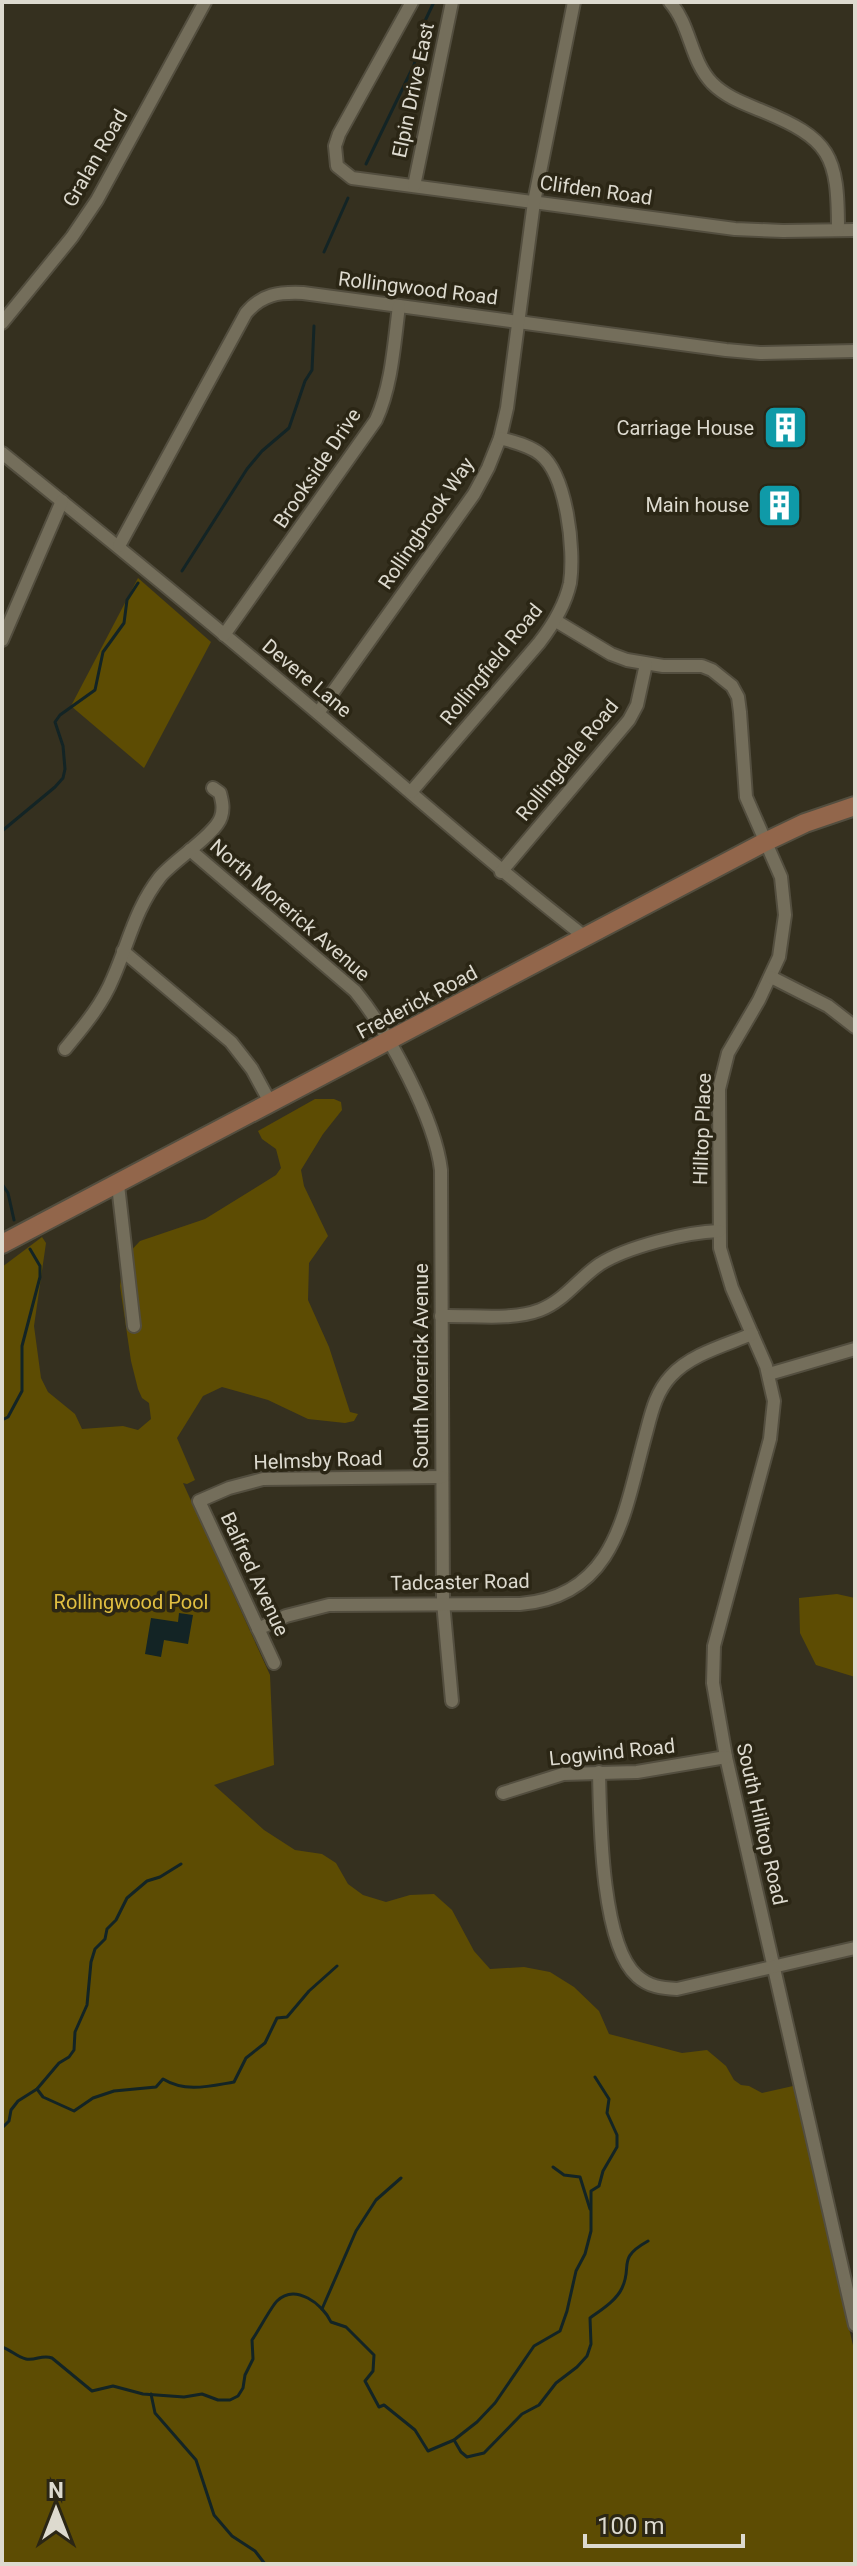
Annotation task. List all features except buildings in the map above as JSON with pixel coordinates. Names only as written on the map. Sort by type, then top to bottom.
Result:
[{"type":"main road","name":"Frederick Road","points":[[2,1244],[765,842],[821,816],[855,806]]},
{"type":"street","name":"Gralan Road","points":[[2,323],[72,237],[97,200],[205,2]]},
{"type":"street","name":"Clifden Road","points":[[412,2],[339,134],[335,146],[337,166],[352,178],[735,229],[855,230]]},
{"type":"street","name":"Elpin Drive East","points":[[414,186],[452,2]]},
{"type":"street","name":"Rollingbrook Way","points":[[318,713],[475,492],[500,438],[512,379],[534,202],[574,2]]},
{"type":"street","points":[[670,2],[685,26],[698,62],[716,87],[729,96],[793,123],[820,143],[831,159],[836,175],[838,230]]},
{"type":"street","name":"Rollingwood Road","points":[[119,546],[246,313],[255,303],[273,294],[286,292],[760,353],[855,351]]},
{"type":"street","name":"Brookside Drive","points":[[224,635],[376,420],[389,381],[399,306]]},
{"type":"street","name":"Rollingfield Road","points":[[411,792],[556,621],[570,582],[571,539],[558,481],[542,455],[530,447],[500,438]]},
{"type":"street","name":"Devere Lane","points":[[2,453],[119,546],[318,713],[501,872],[585,937]]},
{"type":"street","points":[[2,640],[62,501]]},
{"type":"street","name":"Hilltop Place","points":[[556,621],[611,654],[646,664],[702,666],[712,670],[732,686],[738,697],[746,797],[781,877],[785,915],[779,957],[733,1043],[722,1069],[719,1089],[719,1231],[725,1270],[752,1334]]},
{"type":"street","name":"Rollingdale Road","points":[[501,872],[629,720],[637,705],[646,664]]},
{"type":"street","points":[[65,1049],[102,999],[129,931],[150,892],[161,877],[221,820],[223,806],[220,793],[213,788]]},
{"type":"street","name":"North Morerick Avenue","points":[[190,850],[355,991],[370,1008],[389,1042]]},
{"type":"street","points":[[123,951],[231,1042],[252,1069],[271,1104]]},
{"type":"street","points":[[771,977],[828,1006],[855,1027]]},
{"type":"street","name":"South Morerick Avenue","points":[[389,1042],[430,1124],[439,1152],[443,1602],[452,1701]]},
{"type":"street","points":[[118,1185],[134,1326]]},
{"type":"street","points":[[441,1316],[512,1315],[540,1310],[609,1260],[675,1236],[719,1231]]},
{"type":"street","name":"South Hilltop Road","points":[[752,1334],[769,1374],[774,1401],[770,1439],[717,1629],[712,1658],[715,1706],[855,2325]]},
{"type":"street","name":"Tadcaster Road","points":[[258,1629],[286,1616],[329,1605],[537,1602],[553,1598],[582,1582],[596,1570],[614,1543],[653,1409],[665,1383],[686,1363],[752,1334]]},
{"type":"street","points":[[769,1374],[855,1349]]},
{"type":"street","name":"Helmsby Road","points":[[199,1501],[229,1488],[263,1479],[442,1477]]},
{"type":"street","name":"Balfred Avenue","points":[[199,1501],[274,1663]]},
{"type":"street","name":"Logwind Road","points":[[503,1793],[549,1777],[660,1770],[726,1757]]},
{"type":"street","points":[[599,1772],[600,1833],[606,1887],[621,1951],[636,1976],[648,1985],[677,1989],[855,1948]]},
{"type":"green space","points":[[138,578],[211,642],[144,768],[71,706]]},
{"type":"green space","name":"Rollingwood Pool","points":[[315,1099],[334,1099],[341,1102],[342,1110],[301,1170],[304,1186],[328,1236],[309,1263],[308,1300],[329,1347],[350,1412],[358,1414],[354,1421],[345,1423],[308,1419],[268,1400],[222,1387],[203,1396],[177,1438],[195,1480],[183,1483],[270,1675],[274,1765],[214,1785],[264,1830],[295,1850],[322,1854],[336,1863],[348,1884],[363,1895],[386,1902],[410,1895],[434,1894],[452,1910],[474,1951],[490,1969],[524,1967],[550,1972],[574,1987],[599,2011],[609,2034],[682,2053],[707,2050],[726,2066],[734,2080],[762,2093],[793,2086],[855,2354],[855,2564],[2,2564],[2,1267],[42,1237],[46,1243],[34,1326],[41,1378],[48,1392],[75,1414],[82,1429],[123,1426],[138,1430],[151,1419],[149,1403],[142,1398],[138,1389],[131,1361],[120,1286],[123,1259],[140,1241],[205,1219],[276,1175],[281,1168],[276,1149],[262,1139],[258,1131]]},
{"type":"green space","points":[[837,1594],[855,1598],[855,1677],[816,1665],[800,1633],[799,1598]]},
{"type":"shaded area","points":[[179,1613],[193,1615],[188,1644],[164,1640],[161,1657],[145,1654],[151,1618],[178,1622]]},
{"type":"waterway","points":[[366,164],[414,65],[424,23],[434,2]]},
{"type":"waterway","points":[[324,252],[348,198]]},
{"type":"waterway","points":[[182,571],[247,469],[262,451],[289,428],[305,381],[312,370],[314,326]]},
{"type":"waterway","points":[[2,831],[63,778],[63,746],[55,722],[95,690],[103,652],[124,623],[127,600],[138,583]]},
{"type":"waterway","points":[[2,1184],[8,1193],[14,1220]]},
{"type":"waterway","points":[[2,1420],[8,1417],[22,1391],[22,1346],[40,1277],[40,1266],[30,1249]]},
{"type":"waterway","points":[[2,2128],[9,2121],[11,2110],[18,2101],[37,2089],[74,2050],[75,2032],[87,2005],[95,1949],[105,1939],[107,1929],[116,1920],[127,1898],[147,1881],[181,1864]]},
{"type":"waterway","points":[[37,2089],[43,2097],[74,2111],[93,2098],[114,2091],[156,2087],[163,2079],[189,2087],[234,2082],[246,2058],[265,2043],[277,2018],[287,2017],[309,1991],[337,1966]]},
{"type":"waterway","points":[[2,2347],[26,2359],[52,2358],[92,2391],[113,2386],[143,2394],[184,2397],[202,2394],[218,2400],[230,2400],[238,2396],[243,2388],[253,2359],[252,2340],[272,2308],[284,2296],[300,2295],[322,2309],[331,2322],[346,2327],[374,2355],[373,2371],[365,2381],[379,2407],[384,2405],[415,2430],[428,2451],[454,2440],[495,2403],[534,2346],[560,2331],[576,2271],[585,2254],[591,2231],[591,2191],[599,2186],[603,2171],[617,2147],[617,2135],[607,2113],[609,2099],[595,2077]]},
{"type":"waterway","points":[[553,2167],[564,2175],[580,2177],[590,2209]]},
{"type":"waterway","points":[[322,2309],[356,2231],[376,2200],[401,2178]]},
{"type":"waterway","points":[[454,2440],[467,2457],[484,2453],[522,2414],[539,2405],[556,2383],[577,2367],[587,2356],[591,2344],[590,2318],[619,2293],[629,2258],[648,2241]]},
{"type":"waterway","points":[[151,2394],[155,2413],[196,2460],[214,2515],[232,2536],[255,2551],[265,2564]]},
{"type":"place","name":"Carriage House","points":[[785,428]]},
{"type":"place","name":"Main house","points":[[780,505]]}]
